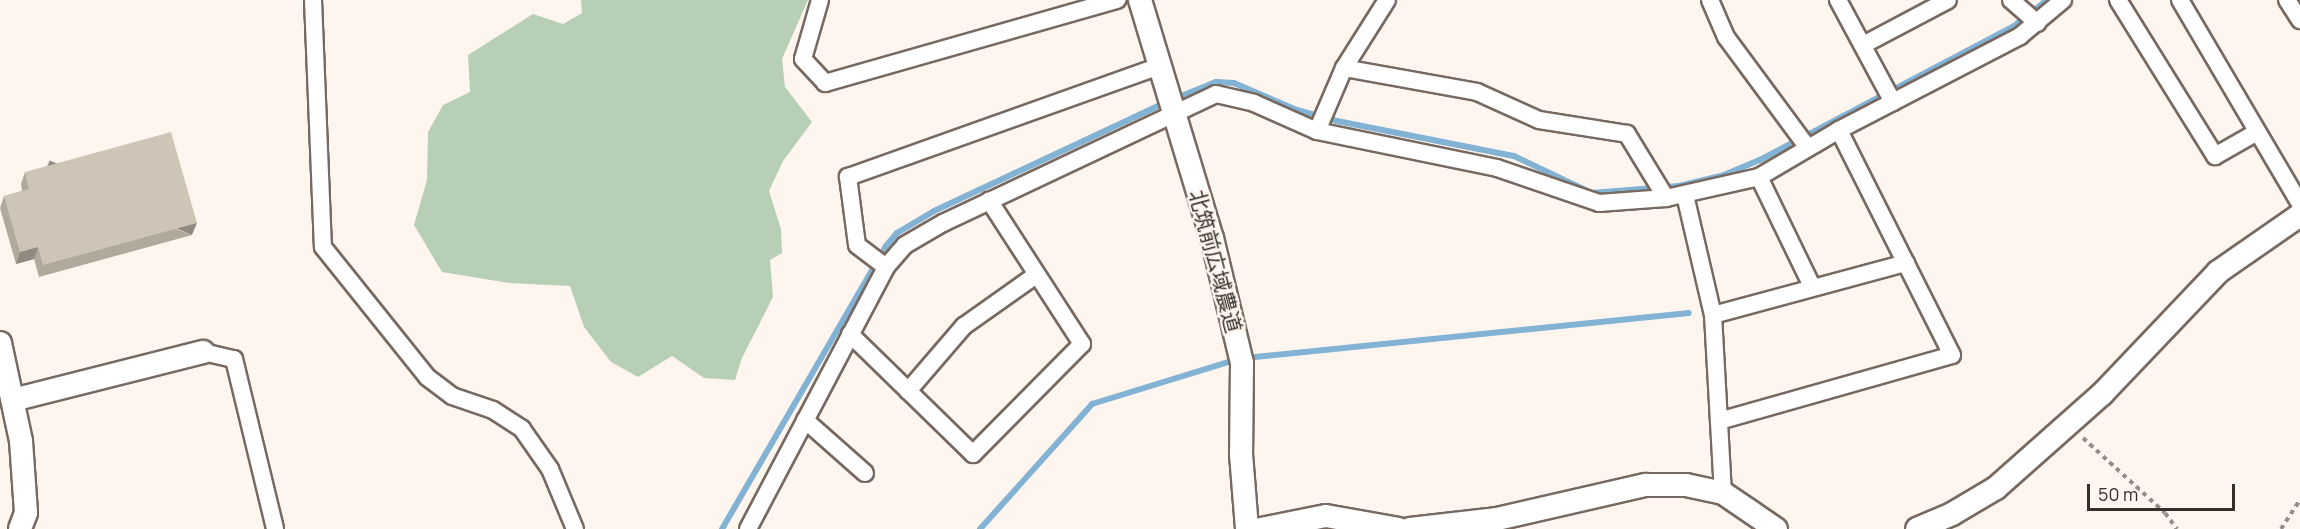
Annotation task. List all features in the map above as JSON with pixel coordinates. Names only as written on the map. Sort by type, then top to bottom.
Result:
[{"type":"street","points":[[313,0],[323,247],[427,377],[452,396],[493,410],[522,429],[550,469],[575,529]]},
{"type":"street","points":[[820,0],[803,59],[825,83],[1117,0]]},
{"type":"street","name":"北筑前広域農道","points":[[1140,0],[1212,238],[1242,363],[1241,454],[1247,529]]},
{"type":"street","points":[[1317,131],[1344,68],[1387,0]]},
{"type":"street","points":[[1710,0],[1726,37],[1808,148]]},
{"type":"street","points":[[1838,0],[1893,102]]},
{"type":"street","points":[[1863,45],[1948,0]]},
{"type":"street","points":[[2011,0],[2037,22]]},
{"type":"street","points":[[748,529],[886,267],[905,245],[989,200],[1216,94],[1254,104],[1317,131],[1497,168],[1599,203],[1666,198],[1759,177],[1839,130],[2020,36],[2063,0]]},
{"type":"street","points":[[2118,0],[2215,156],[2257,132]]},
{"type":"street","points":[[2180,0],[2300,204]]},
{"type":"street","points":[[2287,0],[2300,20]]},
{"type":"street","points":[[886,267],[857,245],[848,177],[1160,66]]},
{"type":"street","points":[[1344,68],[1477,92],[1539,120],[1627,134],[1666,198]]},
{"type":"street","points":[[1719,421],[1952,355],[1839,130]]},
{"type":"street","points":[[1759,177],[1813,288]]},
{"type":"street","points":[[1685,195],[1713,315],[1723,493]]},
{"type":"street","points":[[850,334],[973,454],[1082,344],[989,200]]},
{"type":"street","points":[[1917,529],[1952,514],[1996,488],[2069,425],[2218,272],[2300,215]]},
{"type":"street","points":[[1713,315],[1905,262]]},
{"type":"street","points":[[908,391],[963,326],[1036,274]]},
{"type":"street","points":[[0,343],[21,441],[26,513],[20,529]]},
{"type":"street","points":[[13,400],[203,352],[234,359],[275,529]]},
{"type":"street","points":[[805,420],[865,472]]},
{"type":"street","points":[[1410,529],[1497,519],[1646,485],[1686,485],[1723,493],[1776,529]]},
{"type":"street","points":[[1261,529],[1326,516],[1398,529]]},
{"type":"path","points":[[2069,425],[2165,513],[2177,529]]},
{"type":"path","points":[[2281,529],[2300,500]]},
{"type":"green space","points":[[581,0],[808,0],[782,59],[785,87],[812,122],[783,161],[769,191],[781,229],[782,253],[770,260],[773,297],[742,358],[735,380],[704,378],[672,356],[638,377],[611,362],[584,327],[570,286],[509,283],[442,272],[414,225],[427,180],[428,132],[443,105],[470,92],[468,55],[533,14],[563,24],[582,13]]},
{"type":"building","points":[[171,132],[197,223],[43,265],[38,247],[20,252],[4,196],[29,189],[25,172]]},
{"type":"waterway","points":[[1174,99],[1216,82],[1234,83],[1297,110],[1337,121],[1514,156],[1592,193],[1679,186],[1724,175],[1760,160],[2014,26],[2047,0]]},
{"type":"waterway","points":[[722,529],[886,246],[897,233],[934,211],[1165,103]]},
{"type":"waterway","points":[[1245,358],[1689,313]]},
{"type":"waterway","points":[[980,529],[1092,404],[1235,360]]}]
